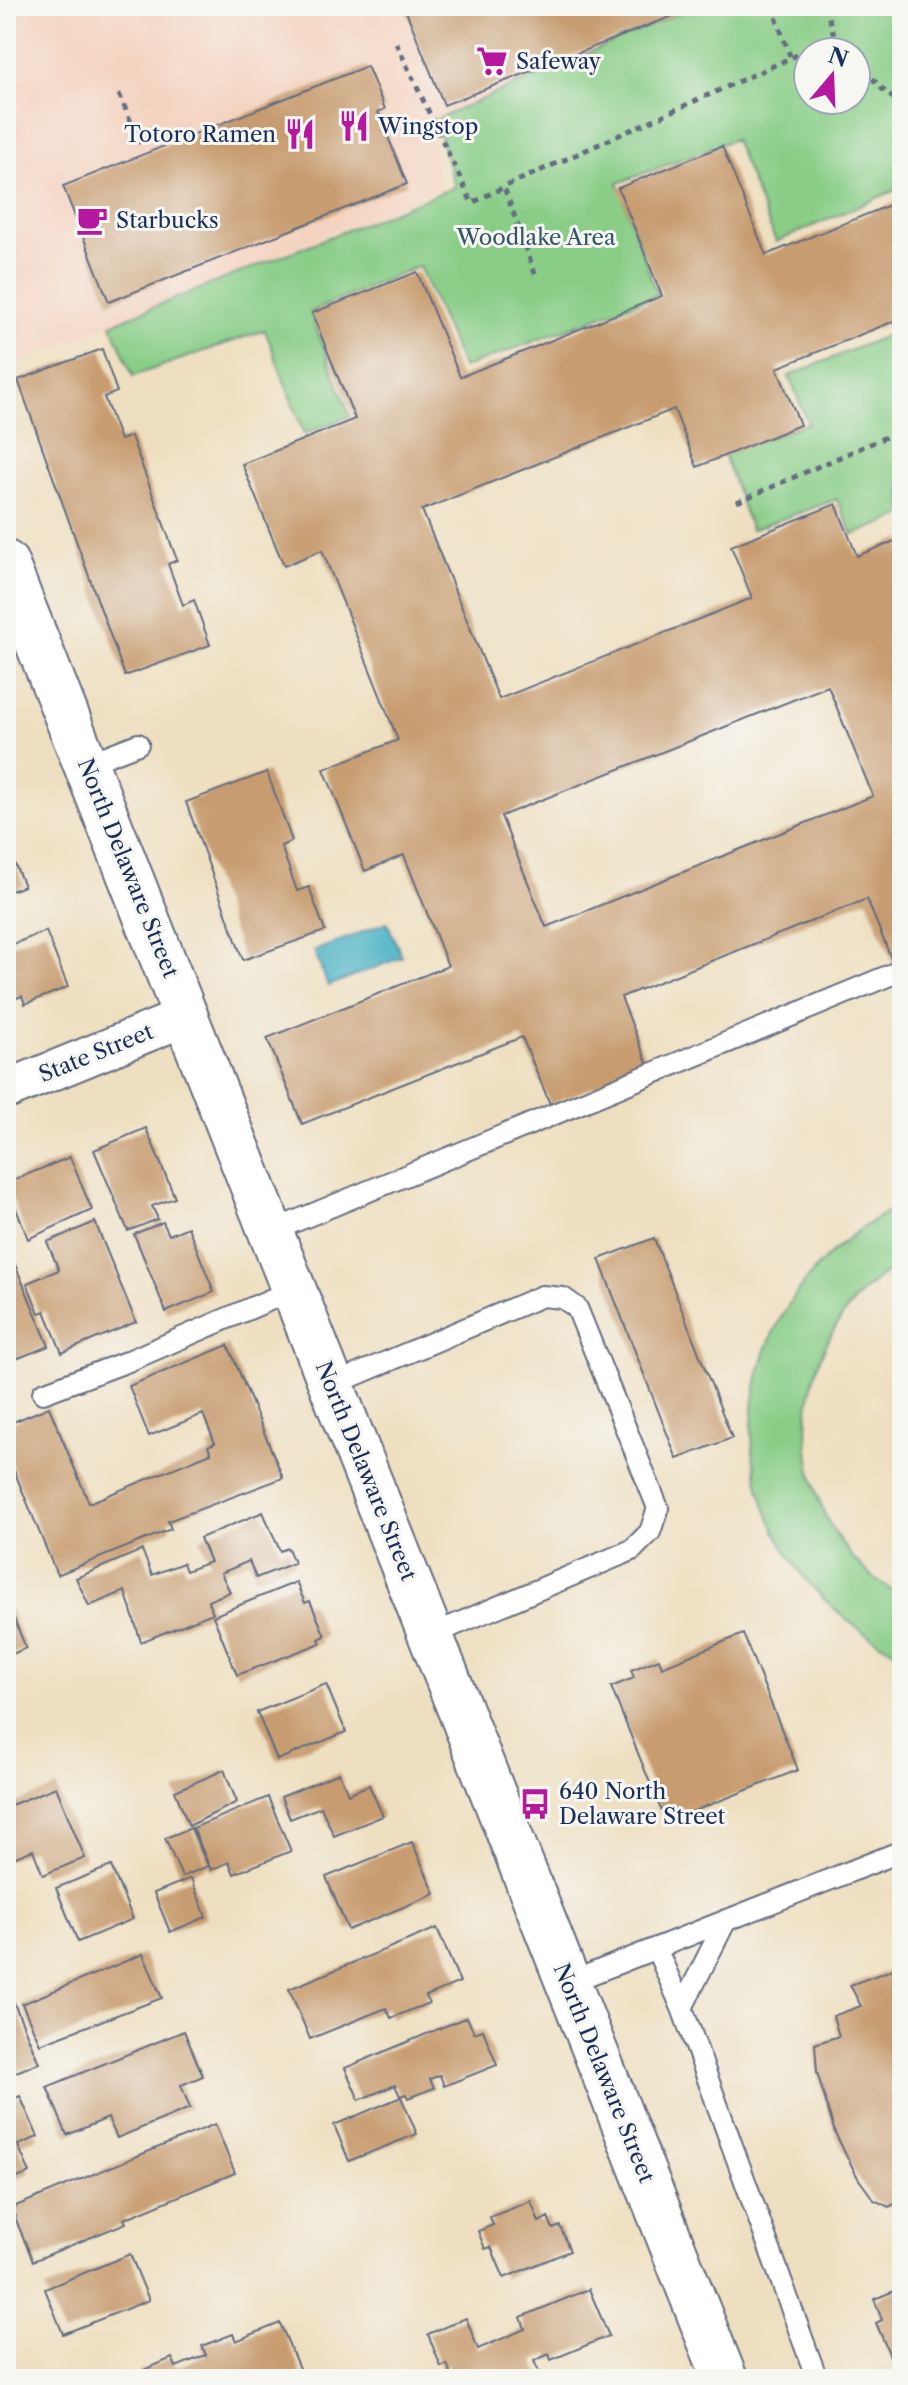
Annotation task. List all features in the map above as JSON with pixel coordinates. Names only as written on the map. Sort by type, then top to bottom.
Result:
[{"type":"main road","name":"North Delaware Street","points":[[6,563],[725,2379]]},
{"type":"street","name":"State Street","points":[[6,1090],[187,1016]]},
{"type":"lane","points":[[86,764],[138,744]]},
{"type":"lane","points":[[272,1231],[902,970]]},
{"type":"lane","points":[[43,1393],[126,1362],[295,1289]]},
{"type":"lane","points":[[332,1385],[542,1296],[563,1298],[577,1308],[658,1508],[650,1532],[632,1550],[431,1635]]},
{"type":"lane","points":[[568,1983],[902,1851]]},
{"type":"lane","points":[[682,2008],[726,1920]]},
{"type":"lane","points":[[656,1948],[682,2008],[817,2379]]},
{"type":"path","points":[[396,43],[472,203],[790,56],[772,6]]},
{"type":"path","points":[[825,6],[834,36]]},
{"type":"path","points":[[872,78],[887,94],[902,103]]},
{"type":"path","points":[[119,94],[141,146]]},
{"type":"path","points":[[504,187],[535,274]]},
{"type":"path","points":[[737,502],[902,430]]},
{"type":"shaded area","points":[[6,6],[678,6],[686,22],[430,121],[440,188],[6,368]]},
{"type":"green space","name":"Woodlake Area","points":[[695,6],[902,6],[902,187],[776,242],[734,139],[618,183],[657,295],[463,368],[419,266],[310,312],[350,416],[304,434],[265,330],[133,376],[111,324],[455,187],[435,120]]},
{"type":"green space","points":[[902,329],[902,516],[853,535],[837,499],[751,530],[724,455],[808,423],[789,376]]},
{"type":"green space","points":[[902,1204],[902,1263],[861,1294],[831,1334],[813,1381],[807,1430],[813,1479],[830,1525],[860,1565],[902,1596],[902,1655],[836,1611],[790,1556],[761,1495],[752,1430],[761,1365],[790,1303],[836,1249]]},
{"type":"water","points":[[387,922],[402,957],[328,986],[314,951]]},
{"type":"building","name":"Safeway","points":[[404,6],[668,6],[673,16],[444,105]]},
{"type":"building","points":[[367,66],[385,109],[378,112],[407,184],[109,302],[63,186]]},
{"type":"building","points":[[722,146],[766,255],[902,200],[902,318],[777,368],[800,425],[697,467],[674,409],[422,510],[499,699],[752,598],[731,546],[836,504],[857,556],[902,538],[902,960],[893,963],[867,899],[621,997],[648,1065],[550,1104],[522,1037],[302,1124],[267,1038],[448,966],[404,855],[365,871],[324,769],[398,740],[322,550],[284,566],[242,464],[355,419],[312,313],[417,272],[460,377],[662,296],[618,188]],"holes":[[[828,686],[873,796],[546,927],[501,816]]]},
{"type":"building","points":[[102,349],[117,392],[104,397],[120,440],[131,436],[177,560],[168,564],[183,605],[194,600],[210,645],[125,676],[18,380]]},
{"type":"building","points":[[267,772],[292,841],[281,846],[297,891],[309,887],[325,931],[243,960],[186,802]]},
{"type":"building","points":[[6,843],[24,886],[6,893]]},
{"type":"building","points":[[46,931],[68,987],[25,1004],[22,996],[6,1002],[6,947]]},
{"type":"building","points":[[146,1128],[175,1198],[152,1206],[158,1219],[128,1231],[94,1150]]},
{"type":"building","points":[[70,1157],[92,1210],[28,1239],[6,1183]]},
{"type":"building","points":[[95,1222],[136,1322],[62,1353],[45,1311],[39,1313],[27,1283],[59,1270],[47,1242]]},
{"type":"building","points":[[163,1222],[169,1235],[188,1227],[214,1292],[166,1312],[134,1234]]},
{"type":"building","points":[[654,1238],[732,1438],[677,1459],[599,1259]]},
{"type":"building","points":[[6,1243],[49,1346],[6,1363]]},
{"type":"building","points":[[228,1345],[283,1478],[168,1521],[171,1529],[57,1575],[6,1451],[6,1425],[49,1407],[89,1503],[211,1453],[208,1446],[215,1443],[203,1414],[149,1436],[129,1386]]},
{"type":"building","points":[[263,1512],[280,1551],[288,1548],[294,1563],[256,1578],[249,1561],[221,1573],[230,1592],[208,1601],[213,1613],[141,1642],[125,1591],[89,1606],[76,1578],[142,1550],[152,1575],[183,1563],[186,1571],[210,1562],[200,1538]]},
{"type":"building","points":[[296,1582],[305,1603],[310,1601],[325,1636],[319,1639],[321,1643],[237,1675],[213,1616]]},
{"type":"building","points":[[6,1599],[26,1648],[6,1657]]},
{"type":"building","points":[[743,1634],[798,1770],[666,1822],[611,1687],[634,1678],[631,1670],[659,1659],[662,1667]]},
{"type":"building","points":[[326,1684],[346,1732],[277,1760],[257,1712]]},
{"type":"building","points":[[224,1770],[237,1802],[189,1826],[175,1791]]},
{"type":"building","points":[[339,1773],[348,1794],[369,1785],[383,1816],[334,1836],[321,1807],[290,1819],[281,1797]]},
{"type":"building","points":[[56,1787],[85,1858],[43,1875],[33,1850],[6,1861],[6,1807]]},
{"type":"building","points":[[268,1797],[291,1851],[234,1874],[229,1862],[211,1870],[193,1828]]},
{"type":"building","points":[[191,1828],[208,1866],[182,1877],[165,1838]]},
{"type":"building","points":[[412,1842],[435,1894],[348,1930],[326,1877]]},
{"type":"building","points":[[111,1866],[133,1919],[78,1942],[56,1888]]},
{"type":"building","points":[[191,1878],[206,1917],[170,1932],[154,1893]]},
{"type":"building","points":[[437,1928],[460,1982],[426,1996],[429,2003],[391,2018],[386,2008],[310,2039],[289,1989]]},
{"type":"building","points":[[143,1954],[162,1998],[40,2044],[22,2004]]},
{"type":"building","points":[[902,1966],[902,2200],[889,2207],[874,2200],[858,2178],[835,2133],[817,2072],[815,2044],[839,2036],[833,2016],[861,2006],[850,1985]]},
{"type":"building","points":[[14,2003],[39,2063],[6,2076],[6,2006]]},
{"type":"building","points":[[467,2017],[474,2033],[483,2030],[497,2065],[444,2086],[440,2075],[430,2079],[434,2088],[408,2098],[406,2094],[400,2096],[395,2085],[359,2100],[345,2068]]},
{"type":"building","points":[[184,2031],[203,2076],[181,2085],[190,2108],[117,2138],[108,2118],[67,2135],[47,2087]]},
{"type":"building","points":[[20,2096],[38,2137],[18,2145],[30,2173],[6,2182],[6,2102]]},
{"type":"building","points":[[401,2097],[417,2134],[349,2161],[334,2125]]},
{"type":"building","points":[[215,2124],[235,2173],[33,2261],[11,2208]]},
{"type":"building","points":[[531,2201],[539,2222],[548,2217],[553,2229],[560,2226],[570,2251],[504,2278],[491,2247],[485,2249],[478,2231],[493,2225],[490,2217]]},
{"type":"building","points":[[130,2254],[149,2300],[63,2334],[45,2289]]},
{"type":"building","points":[[902,2288],[902,2368],[896,2370],[876,2323],[882,2320],[874,2299]]},
{"type":"building","points":[[589,2289],[609,2336],[551,2360],[549,2354],[534,2361],[542,2379],[453,2379],[447,2364],[441,2367],[428,2334],[466,2318],[478,2349],[525,2329],[521,2317]]},
{"type":"building","points":[[280,2323],[301,2379],[143,2379],[139,2372],[172,2358],[176,2367],[206,2355],[202,2346],[233,2334],[236,2341]]},
{"type":"place","name":"Safeway","points":[[492,61]]},
{"type":"place","name":"Wingstop","points":[[354,126]]},
{"type":"place","name":"Totoro Ramen","points":[[300,134]]},
{"type":"place","name":"Starbucks","points":[[92,220]]},
{"type":"place","name":"640 North Delaware Street","points":[[535,1804]]}]
